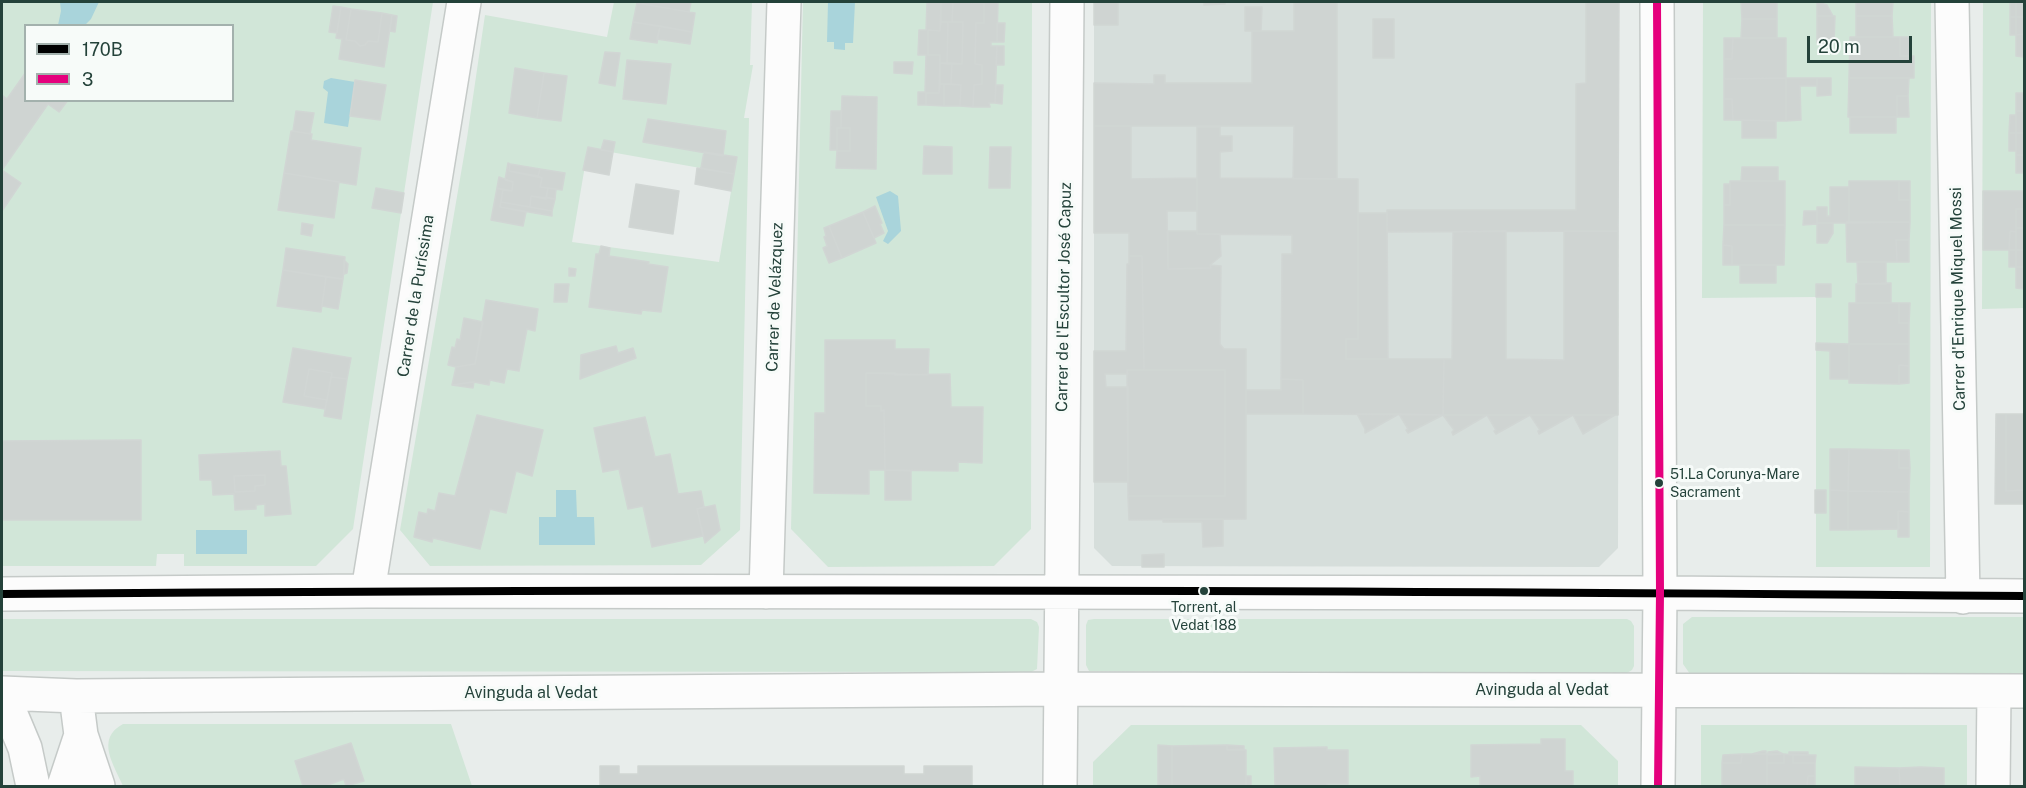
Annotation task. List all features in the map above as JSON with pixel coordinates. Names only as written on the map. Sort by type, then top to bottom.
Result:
[{"type":"street","name":"Carrer de la Puríssima","points":[[368,591],[464,2]]},
{"type":"street","name":"Carrer de Velázquez","points":[[766,592],[784,2]]},
{"type":"street","name":"Carrer de l'Escultor José Capuz","points":[[1061,593],[1066,2]]},
{"type":"street","points":[[1657,2],[1660,593],[1658,786]]},
{"type":"street","name":"Carrer d'Enrique Miquel Mossi","points":[[1952,2],[1964,597]]},
{"type":"street","points":[[2,594],[368,591],[1660,593],[2025,596]]},
{"type":"street","points":[[1060,786],[1061,593]]},
{"type":"street","name":"Avinguda al Vedat","points":[[2,693],[76,696],[1060,689],[2009,691]]},
{"type":"street","points":[[1993,786],[2009,691]]},
{"type":"street","points":[[2,693],[25,748],[33,786]]},
{"type":"street","points":[[76,696],[81,735],[98,786]]},
{"type":"street","points":[[64,786],[81,735]]},
{"type":"shaded area","points":[[1118,2],[1619,2],[1618,548],[1599,567],[1112,566],[1094,548],[1094,25],[1118,25]]},
{"type":"green space","points":[[2,2],[433,2],[353,529],[316,566],[184,566],[184,554],[157,554],[156,566],[2,566]]},
{"type":"green space","points":[[614,2],[752,2],[750,65],[753,65],[744,118],[749,118],[740,530],[701,565],[430,566],[400,530],[467,138],[485,15],[607,37]],"holes":[[[588,148],[734,174],[719,262],[572,242]]]},
{"type":"green space","points":[[803,2],[1032,2],[1031,529],[994,566],[828,567],[791,529]]},
{"type":"green space","points":[[1703,2],[1931,2],[1930,567],[1816,567],[1816,297],[1702,298]]},
{"type":"green space","points":[[1983,2],[2024,2],[2024,308],[1982,309]]},
{"type":"green space","points":[[1692,617],[2024,617],[2024,674],[1690,674],[1683,664],[1683,624]]},
{"type":"green space","points":[[2,619],[1031,619],[1037,622],[1039,627],[1037,669],[1031,672],[2,671]]},
{"type":"green space","points":[[1627,619],[1634,626],[1634,666],[1627,673],[1089,671],[1086,665],[1086,625],[1088,620]]},
{"type":"green space","points":[[123,724],[451,724],[472,786],[123,786],[109,753],[108,745],[115,730]]},
{"type":"green space","points":[[1131,725],[1581,725],[1618,761],[1618,786],[1093,786],[1093,762]]},
{"type":"green space","points":[[1701,725],[1967,725],[1967,786],[1701,786]]},
{"type":"water","points":[[60,2],[99,2],[86,24],[58,24]]},
{"type":"water","points":[[828,2],[855,2],[853,43],[845,43],[845,50],[834,49],[834,42],[827,42]]},
{"type":"water","points":[[331,78],[355,82],[348,127],[324,123],[328,92],[323,88],[324,81]]},
{"type":"water","points":[[890,191],[898,196],[901,231],[888,244],[883,241],[888,231],[876,197]]},
{"type":"water","points":[[556,490],[576,490],[577,517],[594,517],[595,545],[539,545],[539,517],[556,517]]},
{"type":"water","points":[[196,530],[247,530],[247,554],[196,554]]},
{"type":"building","points":[[644,2],[691,2],[689,12],[643,4]]},
{"type":"building","points":[[927,2],[941,2],[940,31],[928,30],[928,55],[940,55],[939,93],[926,93],[926,105],[918,105],[918,92],[925,92],[926,55],[918,55],[919,30],[926,30]]},
{"type":"building","points":[[941,2],[953,2],[952,22],[941,22]]},
{"type":"building","points":[[953,2],[984,3],[984,23],[976,23],[975,64],[982,65],[982,84],[974,85],[973,107],[960,106],[961,85],[951,84],[952,63],[962,64],[963,22],[952,22]]},
{"type":"building","points":[[977,2],[998,2],[997,42],[991,42],[991,46],[997,46],[995,103],[989,103],[990,107],[973,107],[974,85],[982,84],[982,65],[975,64],[976,23],[984,23],[984,3]]},
{"type":"building","points":[[1094,2],[1118,2],[1118,25],[1094,25]]},
{"type":"building","points":[[1204,2],[1225,2],[1225,4],[1204,5]]},
{"type":"building","points":[[1294,2],[1337,2],[1337,179],[1293,179],[1294,126],[1094,126],[1094,83],[1154,84],[1154,75],[1165,75],[1165,83],[1252,83],[1252,31],[1294,31]]},
{"type":"building","points":[[1586,2],[1619,2],[1618,231],[1387,232],[1387,210],[1576,210],[1576,84],[1586,83]]},
{"type":"building","points":[[1741,2],[1777,2],[1777,19],[1742,19]]},
{"type":"building","points":[[1817,2],[1827,5],[1833,16],[1817,16]]},
{"type":"building","points":[[1856,2],[1893,2],[1892,16],[1856,16]]},
{"type":"building","points":[[2010,2],[2016,2],[2016,17],[2010,17]]},
{"type":"building","points":[[2016,2],[2024,2],[2024,17],[2016,17]]},
{"type":"building","points":[[637,3],[695,13],[692,32],[633,22]]},
{"type":"building","points":[[333,6],[341,7],[337,33],[329,32]]},
{"type":"building","points":[[341,7],[351,9],[346,40],[355,41],[360,46],[365,45],[368,41],[378,42],[382,13],[392,15],[384,67],[339,59],[342,39],[336,38]]},
{"type":"building","points":[[1245,7],[1262,7],[1261,31],[1245,31]]},
{"type":"building","points":[[351,9],[382,13],[378,42],[368,41],[365,45],[360,46],[355,41],[346,40]]},
{"type":"building","points":[[392,15],[397,16],[395,32],[390,31]]},
{"type":"building","points":[[1817,16],[1835,16],[1834,43],[1817,43]]},
{"type":"building","points":[[1856,16],[1892,16],[1893,37],[1856,37]]},
{"type":"building","points":[[2010,17],[2016,17],[2016,35],[2010,35]]},
{"type":"building","points":[[2016,17],[2024,17],[2024,34],[2016,35]]},
{"type":"building","points":[[1373,19],[1394,19],[1394,58],[1373,58]]},
{"type":"building","points":[[1742,19],[1777,19],[1777,38],[1741,38]]},
{"type":"building","points":[[633,22],[660,26],[657,43],[630,39]]},
{"type":"building","points":[[941,22],[948,22],[947,64],[940,63],[940,55],[928,55],[928,30],[940,31]]},
{"type":"building","points":[[948,22],[963,22],[962,64],[947,64]]},
{"type":"building","points":[[997,23],[1005,23],[1004,42],[997,42]]},
{"type":"building","points":[[660,26],[692,32],[690,44],[657,39]]},
{"type":"building","points":[[2024,34],[2024,57],[2016,56],[2016,35]]},
{"type":"building","points":[[1850,37],[1900,37],[1900,56],[1914,56],[1914,78],[1849,78]]},
{"type":"building","points":[[1900,37],[1910,37],[1910,56],[1900,56]]},
{"type":"building","points":[[1724,38],[1733,38],[1732,59],[1724,59]]},
{"type":"building","points":[[1733,38],[1786,38],[1786,78],[1724,79],[1724,59],[1732,59]]},
{"type":"building","points":[[997,46],[1004,46],[1004,65],[996,65]]},
{"type":"building","points":[[605,52],[620,53],[615,86],[599,83]]},
{"type":"building","points":[[627,60],[671,64],[666,104],[623,99]]},
{"type":"building","points":[[894,62],[913,62],[912,74],[894,73]]},
{"type":"building","points":[[940,63],[952,63],[951,84],[940,84]]},
{"type":"building","points":[[515,68],[544,73],[537,118],[509,113]]},
{"type":"building","points":[[544,73],[567,76],[561,121],[537,118]]},
{"type":"building","points":[[24,75],[24,102],[66,102],[59,112],[48,104],[2,170],[2,95],[7,99]]},
{"type":"building","points":[[1786,78],[1817,78],[1817,86],[1800,86],[1801,120],[1786,121]]},
{"type":"building","points":[[1786,78],[1786,121],[1733,120],[1732,99],[1724,99],[1724,79]]},
{"type":"building","points":[[1817,78],[1831,78],[1831,95],[1817,96]]},
{"type":"building","points":[[1849,78],[1909,78],[1908,96],[1897,96],[1897,117],[1848,117]]},
{"type":"building","points":[[355,80],[386,85],[380,120],[350,116]]},
{"type":"building","points":[[940,84],[944,84],[944,106],[926,105],[926,93],[939,93]]},
{"type":"building","points":[[944,84],[961,85],[960,106],[944,106]]},
{"type":"building","points":[[996,85],[1003,85],[1002,104],[995,103]]},
{"type":"building","points":[[2016,93],[2024,93],[2024,111],[2016,111]]},
{"type":"building","points":[[842,96],[877,97],[876,169],[836,168],[837,151],[850,151],[850,128],[841,128]]},
{"type":"building","points":[[1897,96],[1908,96],[1909,117],[1897,117]]},
{"type":"building","points":[[1724,99],[1732,99],[1733,120],[1724,120]]},
{"type":"building","points":[[296,111],[314,113],[310,134],[293,131]]},
{"type":"building","points":[[831,111],[841,111],[841,128],[837,128],[837,150],[830,150]]},
{"type":"building","points":[[2016,111],[2024,111],[2024,133],[2016,133]]},
{"type":"building","points":[[2010,115],[2016,115],[2016,133],[2009,133]]},
{"type":"building","points":[[1850,117],[1896,117],[1896,133],[1850,133]]},
{"type":"building","points":[[648,119],[726,131],[723,156],[643,142]]},
{"type":"building","points":[[1742,120],[1776,121],[1776,138],[1742,138]]},
{"type":"building","points":[[1094,126],[1131,126],[1131,179],[1197,178],[1197,211],[1167,211],[1168,269],[1221,266],[1220,344],[1224,349],[1246,349],[1246,519],[1129,520],[1128,496],[1225,496],[1225,370],[1144,370],[1142,256],[1129,256],[1129,233],[1094,233]]},
{"type":"building","points":[[1197,127],[1220,127],[1220,136],[1232,136],[1232,151],[1220,152],[1220,178],[1358,179],[1358,339],[1346,339],[1346,359],[1444,359],[1443,415],[1303,414],[1303,380],[1281,379],[1282,254],[1292,254],[1292,235],[1197,234]]},
{"type":"building","points":[[837,128],[850,128],[850,151],[837,151]]},
{"type":"building","points":[[291,131],[312,134],[311,140],[361,148],[356,185],[284,173]]},
{"type":"building","points":[[2009,133],[2016,133],[2016,151],[2009,151]]},
{"type":"building","points":[[2016,133],[2024,133],[2024,155],[2016,155]]},
{"type":"building","points":[[604,140],[615,142],[613,152],[601,150]]},
{"type":"building","points":[[924,146],[952,147],[952,174],[923,174]]},
{"type":"building","points":[[588,147],[613,152],[609,175],[583,170]]},
{"type":"building","points":[[990,147],[1011,147],[1010,188],[989,188]]},
{"type":"building","points":[[704,152],[737,157],[734,174],[701,168]]},
{"type":"building","points":[[2016,155],[2024,155],[2024,173],[2016,173]]},
{"type":"building","points":[[508,163],[510,164],[509,171],[542,178],[540,187],[548,188],[546,199],[531,196],[530,207],[501,202],[503,190],[512,191],[513,182],[505,180]]},
{"type":"building","points":[[510,164],[540,169],[538,176],[509,171]]},
{"type":"building","points":[[1742,167],[1778,167],[1778,181],[1741,181]]},
{"type":"building","points":[[697,168],[734,174],[731,191],[695,184]]},
{"type":"building","points":[[540,169],[565,173],[562,190],[540,187],[542,178],[538,176]]},
{"type":"building","points":[[2,170],[21,183],[2,211]]},
{"type":"building","points":[[284,173],[339,182],[334,218],[278,210]]},
{"type":"building","points":[[499,177],[513,182],[512,191],[497,188]]},
{"type":"building","points":[[1730,181],[1785,181],[1785,225],[1724,225],[1724,205],[1730,205]]},
{"type":"building","points":[[1849,181],[1899,181],[1899,200],[1910,200],[1910,222],[1849,223]]},
{"type":"building","points":[[1899,181],[1910,181],[1910,200],[1899,200]]},
{"type":"building","points":[[636,184],[679,191],[673,234],[629,227]]},
{"type":"building","points":[[1724,184],[1730,184],[1730,205],[1724,205]]},
{"type":"building","points":[[1830,187],[1849,187],[1849,223],[1817,223],[1817,207],[1827,207],[1827,216],[1830,216]]},
{"type":"building","points":[[376,188],[404,193],[401,213],[372,208]]},
{"type":"building","points":[[497,188],[503,190],[500,207],[526,212],[523,226],[491,220]]},
{"type":"building","points":[[548,188],[556,189],[555,199],[546,197]]},
{"type":"building","points":[[1983,191],[2024,191],[2024,209],[2016,209],[2016,232],[2010,231],[2009,250],[1983,250]]},
{"type":"building","points":[[531,196],[555,199],[552,211],[530,207]]},
{"type":"building","points":[[501,202],[552,211],[552,216],[500,207]]},
{"type":"building","points":[[875,206],[884,233],[874,238],[863,212]]},
{"type":"building","points":[[2016,209],[2024,209],[2024,228],[2016,228]]},
{"type":"building","points":[[1804,211],[1817,211],[1817,224],[1803,225]]},
{"type":"building","points":[[863,212],[876,243],[842,258],[829,226]]},
{"type":"building","points":[[1358,213],[1387,213],[1388,359],[1346,359],[1346,339],[1358,339]]},
{"type":"building","points":[[1846,222],[1910,222],[1909,240],[1896,240],[1897,262],[1847,262]]},
{"type":"building","points":[[302,223],[313,225],[311,236],[301,234]]},
{"type":"building","points":[[1817,223],[1833,223],[1833,233],[1827,243],[1817,243]]},
{"type":"building","points":[[1724,225],[1785,225],[1784,265],[1732,265],[1732,246],[1723,245]]},
{"type":"building","points":[[829,226],[842,258],[829,263],[823,248],[827,246],[824,228]]},
{"type":"building","points":[[2016,228],[2024,228],[2024,250],[2016,250]]},
{"type":"building","points":[[1168,231],[1220,234],[1221,256],[1210,265],[1211,268],[1168,269]]},
{"type":"building","points":[[1506,231],[1506,359],[1564,360],[1564,231],[1618,231],[1618,415],[1443,415],[1444,359],[1452,359],[1453,232]]},
{"type":"building","points":[[2010,231],[2016,232],[2016,250],[2009,250]]},
{"type":"building","points":[[1896,240],[1909,240],[1909,262],[1897,262]]},
{"type":"building","points":[[1723,245],[1732,246],[1732,265],[1723,265]]},
{"type":"building","points":[[601,246],[610,248],[609,256],[668,267],[661,312],[642,310],[641,314],[589,307],[596,254],[599,254]]},
{"type":"building","points":[[286,248],[345,257],[343,279],[283,270]]},
{"type":"building","points":[[2009,250],[2016,250],[2016,267],[2009,267]]},
{"type":"building","points":[[2016,250],[2024,250],[2024,267],[2016,267]]},
{"type":"building","points":[[1129,256],[1142,256],[1144,370],[1127,370],[1128,374],[1105,374],[1106,387],[1128,387],[1128,482],[1094,482],[1094,351],[1126,351]]},
{"type":"building","points":[[344,260],[348,264],[347,273],[344,274]]},
{"type":"building","points":[[1857,262],[1886,262],[1886,284],[1858,284]]},
{"type":"building","points":[[1740,265],[1776,265],[1776,283],[1740,283]]},
{"type":"building","points":[[2016,267],[2024,267],[2024,289],[2016,288]]},
{"type":"building","points":[[569,268],[576,269],[575,276],[569,276]]},
{"type":"building","points":[[283,270],[326,277],[321,312],[277,306]]},
{"type":"building","points":[[326,277],[343,279],[338,309],[322,306]]},
{"type":"building","points":[[1891,283],[1891,303],[1856,303],[1856,284]]},
{"type":"building","points":[[555,284],[569,284],[567,302],[554,302]]},
{"type":"building","points":[[1816,284],[1831,284],[1831,297],[1816,297]]},
{"type":"building","points":[[486,300],[538,309],[535,331],[527,329],[519,371],[507,369],[504,383],[490,380],[489,385],[474,382],[452,385],[456,367],[475,364]]},
{"type":"building","points":[[1849,303],[1899,303],[1899,323],[1909,323],[1909,344],[1849,344]]},
{"type":"building","points":[[1899,303],[1910,303],[1909,323],[1899,323]]},
{"type":"building","points":[[464,318],[483,322],[475,364],[456,367],[448,365],[452,347],[455,348],[457,339],[460,340]]},
{"type":"building","points":[[825,340],[895,340],[895,349],[929,349],[928,375],[866,373],[866,406],[881,406],[881,411],[884,410],[885,470],[869,470],[869,494],[814,493],[815,413],[825,413]]},
{"type":"building","points":[[1816,343],[1849,344],[1849,379],[1830,379],[1830,351],[1816,350]]},
{"type":"building","points":[[1849,344],[1909,344],[1909,366],[1899,365],[1899,384],[1849,383]]},
{"type":"building","points":[[616,346],[618,353],[633,348],[636,358],[580,379],[581,355]]},
{"type":"building","points":[[293,348],[351,358],[347,379],[331,377],[332,373],[309,369],[304,396],[327,400],[325,409],[283,402]]},
{"type":"building","points":[[1899,365],[1909,366],[1909,383],[1899,384]]},
{"type":"building","points":[[309,369],[332,373],[327,400],[304,396]]},
{"type":"building","points":[[1127,370],[1225,370],[1225,496],[1128,496]]},
{"type":"building","points":[[866,373],[950,374],[951,407],[983,407],[982,463],[958,462],[958,471],[885,470],[884,410],[881,411],[881,406],[866,406]]},
{"type":"building","points":[[331,377],[347,379],[341,419],[324,416]]},
{"type":"building","points":[[1281,379],[1303,380],[1303,414],[1246,414],[1246,390],[1281,390]]},
{"type":"building","points":[[474,382],[473,388],[452,385]]},
{"type":"building","points":[[1357,414],[1399,414],[1365,433]]},
{"type":"building","points":[[1399,414],[1443,415],[1408,433]]},
{"type":"building","points":[[1996,414],[2006,414],[2006,491],[2024,490],[2024,504],[1995,504]]},
{"type":"building","points":[[2006,414],[2024,414],[2024,490],[2006,491]]},
{"type":"building","points":[[477,415],[543,430],[532,476],[516,471],[506,513],[490,509],[480,549],[433,538],[432,542],[414,537],[419,512],[427,514],[428,509],[435,511],[439,493],[455,496]]},
{"type":"building","points":[[1443,415],[1487,415],[1453,435],[1454,430]]},
{"type":"building","points":[[1487,415],[1530,415],[1496,434]]},
{"type":"building","points":[[1530,415],[1573,415],[1539,434],[1540,430]]},
{"type":"building","points":[[1573,415],[1615,415],[1583,434]]},
{"type":"building","points":[[645,417],[655,457],[670,454],[678,494],[701,491],[704,507],[697,509],[703,536],[652,547],[643,506],[628,509],[619,469],[603,472],[594,428]]},
{"type":"building","points":[[141,440],[141,520],[2,520],[2,441]]},
{"type":"building","points":[[1830,449],[1849,449],[1848,491],[1830,490]]},
{"type":"building","points":[[1849,449],[1899,450],[1899,468],[1910,468],[1909,492],[1848,491]]},
{"type":"building","points":[[1899,450],[1909,450],[1910,468],[1899,468]]},
{"type":"building","points":[[280,451],[281,466],[286,466],[291,514],[265,516],[265,504],[256,505],[256,509],[235,510],[234,494],[213,495],[212,480],[200,480],[199,455]],"holes":[[[265,475],[265,485],[255,486],[255,491],[235,492],[234,476]]]},
{"type":"building","points":[[885,470],[911,471],[911,500],[885,500]]},
{"type":"building","points":[[265,475],[265,485],[255,486],[255,491],[235,492],[234,476]]},
{"type":"building","points":[[1815,490],[1826,490],[1826,513],[1815,513]]},
{"type":"building","points":[[1830,490],[1848,491],[1848,530],[1830,530]]},
{"type":"building","points":[[1848,491],[1909,492],[1909,512],[1898,511],[1899,529],[1848,530]]},
{"type":"building","points":[[715,505],[720,530],[705,543],[697,509]]},
{"type":"building","points":[[1898,511],[1909,512],[1909,537],[1898,537]]},
{"type":"building","points":[[1163,519],[1223,519],[1223,546],[1203,547],[1202,522],[1163,522]]},
{"type":"building","points":[[1164,554],[1164,567],[1142,567],[1142,555]]},
{"type":"building","points":[[1541,739],[1565,739],[1565,771],[1573,771],[1573,786],[1480,786],[1480,776],[1471,777],[1471,745],[1541,744]]},
{"type":"building","points":[[351,743],[364,781],[346,786],[344,779],[329,786],[303,786],[295,761]]},
{"type":"building","points":[[1158,745],[1172,746],[1172,786],[1158,786]]},
{"type":"building","points":[[1227,745],[1227,750],[1246,750],[1246,786],[1172,786],[1172,746]]},
{"type":"building","points":[[1227,745],[1244,746],[1244,749],[1227,750]]},
{"type":"building","points":[[1327,747],[1327,750],[1348,750],[1348,784],[1275,786],[1274,748]]},
{"type":"building","points":[[1766,751],[1766,754],[1752,754]]},
{"type":"building","points":[[1777,751],[1783,754],[1768,755],[1768,752]]},
{"type":"building","points":[[1789,752],[1808,752],[1808,755],[1789,754]]},
{"type":"building","points":[[1742,754],[1767,754],[1767,786],[1722,786],[1722,763],[1741,763]]},
{"type":"building","points":[[1742,754],[1741,763],[1722,763],[1723,755]]},
{"type":"building","points":[[1767,754],[1784,754],[1784,763],[1767,763]]},
{"type":"building","points":[[1784,754],[1793,755],[1793,763],[1815,763],[1815,776],[1808,776],[1807,786],[1767,786],[1767,763],[1784,763]]},
{"type":"building","points":[[1793,755],[1816,755],[1815,763],[1793,763]]},
{"type":"building","points":[[600,766],[619,766],[619,774],[638,774],[638,766],[904,766],[904,774],[924,774],[924,766],[972,766],[972,786],[600,786]]},
{"type":"building","points":[[1855,767],[1899,768],[1900,786],[1855,786]]},
{"type":"building","points":[[1899,768],[1944,768],[1944,786],[1900,786]]},
{"type":"building","points":[[1246,776],[1251,776],[1251,786],[1246,786]]},
{"type":"building","points":[[1808,776],[1815,776],[1815,786],[1807,786]]},
{"type":"transit line","name":"3","points":[[1657,2],[1660,593],[1658,786]]},
{"type":"transit line","name":"170B","points":[[2,594],[1013,590],[2024,596]]},
{"type":"place","name":"51.La Corunya-Mare Sacrament","points":[[1659,483]]},
{"type":"place","name":"Torrent, al Vedat 188","points":[[1204,591]]}]
